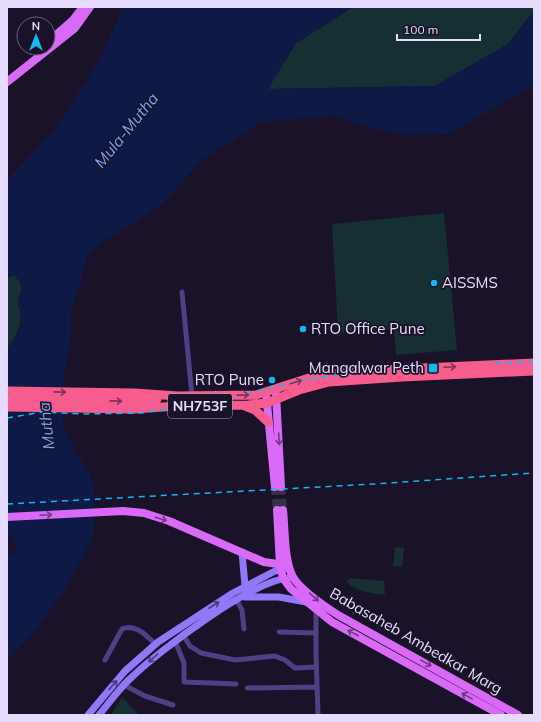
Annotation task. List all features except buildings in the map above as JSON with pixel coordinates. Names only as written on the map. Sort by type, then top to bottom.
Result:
[{"type":"highway","name":"NH753F","points":[[7,391],[134,401],[152,404],[245,405],[267,403],[298,390],[329,382],[506,368],[534,363]]},
{"type":"highway","name":"NH753F","points":[[7,407],[134,401],[192,396],[256,395],[309,378],[332,374],[506,368],[534,371]]},
{"type":"highway","name":"NH753F","points":[[152,404],[192,396]]},
{"type":"highway","name":"NH753F","points":[[7,399],[134,401]]},
{"type":"highway","points":[[245,405],[255,410],[268,422]]},
{"type":"main road","points":[[56,35],[74,20],[83,7]]},
{"type":"main road","points":[[7,82],[75,28],[90,7]]},
{"type":"main road","points":[[7,76],[31,56]]},
{"type":"main road","points":[[266,393],[268,422],[278,487],[275,389]]},
{"type":"main road","points":[[280,510],[283,578]]},
{"type":"main road","points":[[7,517],[123,511],[144,513],[169,521],[264,562],[283,564]]},
{"type":"main road","points":[[242,552],[245,586]]},
{"type":"main road","points":[[88,715],[125,671],[155,644],[245,586],[283,564]]},
{"type":"main road","name":"Babasaheb Ambedkar Marg","points":[[283,564],[293,578],[321,604],[338,615],[518,715]]},
{"type":"main road","points":[[99,715],[124,685],[144,665],[183,635],[240,599],[283,578],[293,578]]},
{"type":"main road","name":"Babasaheb Ambedkar Marg","points":[[283,578],[291,589],[316,611],[332,622],[501,715]]},
{"type":"main road","points":[[240,599],[264,596],[306,602]]},
{"type":"street","points":[[182,292],[192,396]]},
{"type":"street","points":[[240,599],[244,629]]},
{"type":"street","points":[[316,611],[318,715]]},
{"type":"street","points":[[105,660],[122,629],[126,627],[131,627],[139,631],[155,644]]},
{"type":"street","points":[[279,632],[316,633]]},
{"type":"street","points":[[183,635],[190,646],[201,653],[235,660],[275,656],[285,660],[295,668],[316,667]]},
{"type":"street","points":[[175,641],[184,663],[184,682],[236,684]]},
{"type":"street","points":[[124,685],[145,696],[173,705]]},
{"type":"street","points":[[247,688],[317,687]]},
{"type":"green space","points":[[353,7],[534,7],[534,11],[508,44],[435,86],[267,89],[296,43]]},
{"type":"green space","points":[[444,213],[457,350],[396,355],[394,330],[338,332],[332,224]]},
{"type":"green space","points":[[14,275],[20,282],[22,288],[18,302],[20,321],[16,336],[7,348],[7,278]]},
{"type":"green space","points":[[395,547],[404,548],[402,567],[393,566]]},
{"type":"green space","points":[[350,578],[384,581],[385,595],[374,594],[354,588],[346,581]]},
{"type":"green space","points":[[122,697],[139,715],[111,715]]},
{"type":"water","points":[[123,7],[353,7],[296,43],[268,89],[435,86],[508,44],[534,11],[534,86],[448,134],[403,135],[356,124],[336,116],[262,122],[202,160],[163,203],[128,227],[100,243],[87,259],[71,312],[71,336],[63,384],[63,424],[75,450],[90,472],[95,493],[94,535],[65,591],[31,636],[7,661],[7,553],[10,555],[17,547],[7,531],[7,348],[16,336],[19,327],[20,310],[18,303],[22,288],[20,282],[14,275],[7,278],[7,180],[53,131],[100,59]]},
{"type":"tunnel","points":[[275,487],[277,510]]},
{"type":"tunnel","points":[[281,487],[283,510]]},
{"type":"railway","points":[[495,363],[534,362]]},
{"type":"railway","points":[[7,418],[42,412],[82,414],[141,413],[203,404],[303,380],[330,376],[371,373]]},
{"type":"railway","points":[[7,504],[374,484],[534,473]]},
{"type":"place","name":"AISSMS","points":[[434,283]]},
{"type":"place","name":"RTO Office Pune","points":[[303,329]]},
{"type":"place","name":"Mangalwar Peth","points":[[433,368]]},
{"type":"place","name":"RTO Pune","points":[[272,380]]},
{"type":"water label","name":"Mula-Mutha","points":[[126,130]]},
{"type":"water label","name":"Mutha","points":[[46,426]]}]
